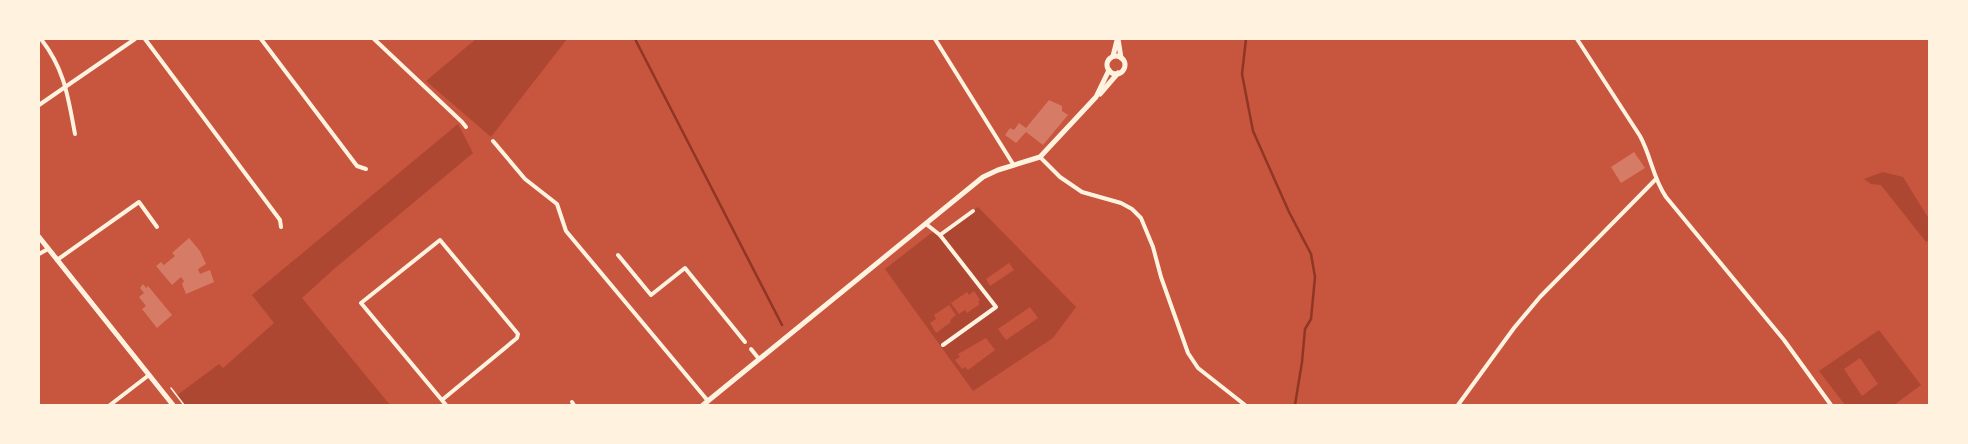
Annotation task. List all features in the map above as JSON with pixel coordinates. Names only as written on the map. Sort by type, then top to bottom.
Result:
[{"type":"street","points":[[42,39],[54,56],[66,87],[75,134]]},
{"type":"street","points":[[39,105],[135,39]]},
{"type":"street","points":[[145,39],[280,220],[282,227]]},
{"type":"street","points":[[261,39],[357,166],[366,169]]},
{"type":"street","points":[[374,39],[466,127]]},
{"type":"street","points":[[935,39],[1013,164]]},
{"type":"street","points":[[1096,97],[1109,70],[1108,62],[1113,56],[1118,39]]},
{"type":"street","points":[[702,405],[984,176],[1013,164],[1040,157],[1096,97],[1108,87],[1122,70],[1124,65],[1121,58],[1118,39]]},
{"type":"street","points":[[1577,39],[1640,136],[1648,151],[1656,179],[1673,206],[1784,340],[1831,405]]},
{"type":"street","points":[[1113,56],[1121,58]]},
{"type":"street","points":[[1109,70],[1113,73],[1118,73]]},
{"type":"street","points":[[493,141],[525,179],[557,204],[566,232],[708,401]]},
{"type":"street","points":[[1040,157],[1060,177],[1082,192],[1121,203],[1132,209],[1141,218],[1153,247],[1161,277],[1188,353],[1198,368],[1244,405]]},
{"type":"street","points":[[1458,405],[1514,328],[1540,297],[1656,179]]},
{"type":"street","points":[[57,260],[139,202],[157,226]]},
{"type":"street","points":[[940,236],[973,211]]},
{"type":"street","points":[[926,224],[940,236],[996,307],[943,346]]},
{"type":"street","points":[[39,237],[173,405]]},
{"type":"street","points":[[442,400],[517,338],[518,334],[440,240],[362,303],[446,405]]},
{"type":"street","points":[[39,254],[48,248]]},
{"type":"street","points":[[618,255],[651,295],[685,268],[745,342]]},
{"type":"street","points":[[751,349],[759,359]]},
{"type":"street","points":[[110,405],[149,375]]},
{"type":"path","points":[[171,388],[184,405]]},
{"type":"shaded area","points":[[476,39],[567,39],[491,137],[426,81]]},
{"type":"shaded area","points":[[458,124],[473,153],[334,269],[302,298],[390,405],[183,405],[176,396],[219,364],[223,368],[274,323],[252,295]]},
{"type":"shaded area","points":[[1883,172],[1903,177],[1929,219],[1929,240],[1926,242],[1881,185],[1871,184],[1864,179]]},
{"type":"shaded area","points":[[978,207],[1076,307],[1053,338],[973,391],[885,269],[934,231],[940,235]],"holes":[[[1009,263],[1014,270],[990,286],[986,279]],[[974,291],[980,300],[978,302],[980,304],[967,313],[965,310],[959,314],[951,303],[967,292],[969,295]],[[949,305],[956,315],[950,320],[951,322],[936,333],[930,323],[936,319],[934,315]],[[1030,307],[1038,318],[1006,340],[998,329]],[[986,338],[995,350],[968,370],[965,367],[962,369],[955,360],[960,357],[958,354]]]},
{"type":"shaded area","points":[[1879,330],[1921,385],[1894,405],[1845,405],[1819,371]],"holes":[[[1860,358],[1878,384],[1862,396],[1844,369]]]},
{"type":"building","points":[[1049,100],[1062,106],[1062,111],[1068,115],[1043,145],[1026,132],[1016,143],[1005,135],[1010,128],[1014,130],[1019,123],[1026,128]]},
{"type":"building","points":[[1634,152],[1645,168],[1621,183],[1611,167]]},
{"type":"building","points":[[189,238],[200,251],[206,264],[198,269],[200,274],[210,270],[214,282],[186,294],[182,284],[184,281],[181,277],[172,285],[156,266],[161,262],[164,265],[175,256],[172,253]]},
{"type":"building","points":[[143,284],[146,288],[148,286],[172,315],[157,328],[142,309],[146,306],[139,297],[144,293],[140,288]]},
{"type":"waterway","points":[[635,39],[782,325]]},
{"type":"waterway","points":[[1246,39],[1242,74],[1253,131],[1289,212],[1311,254],[1315,277],[1311,319],[1305,329],[1302,362],[1295,405]]}]
